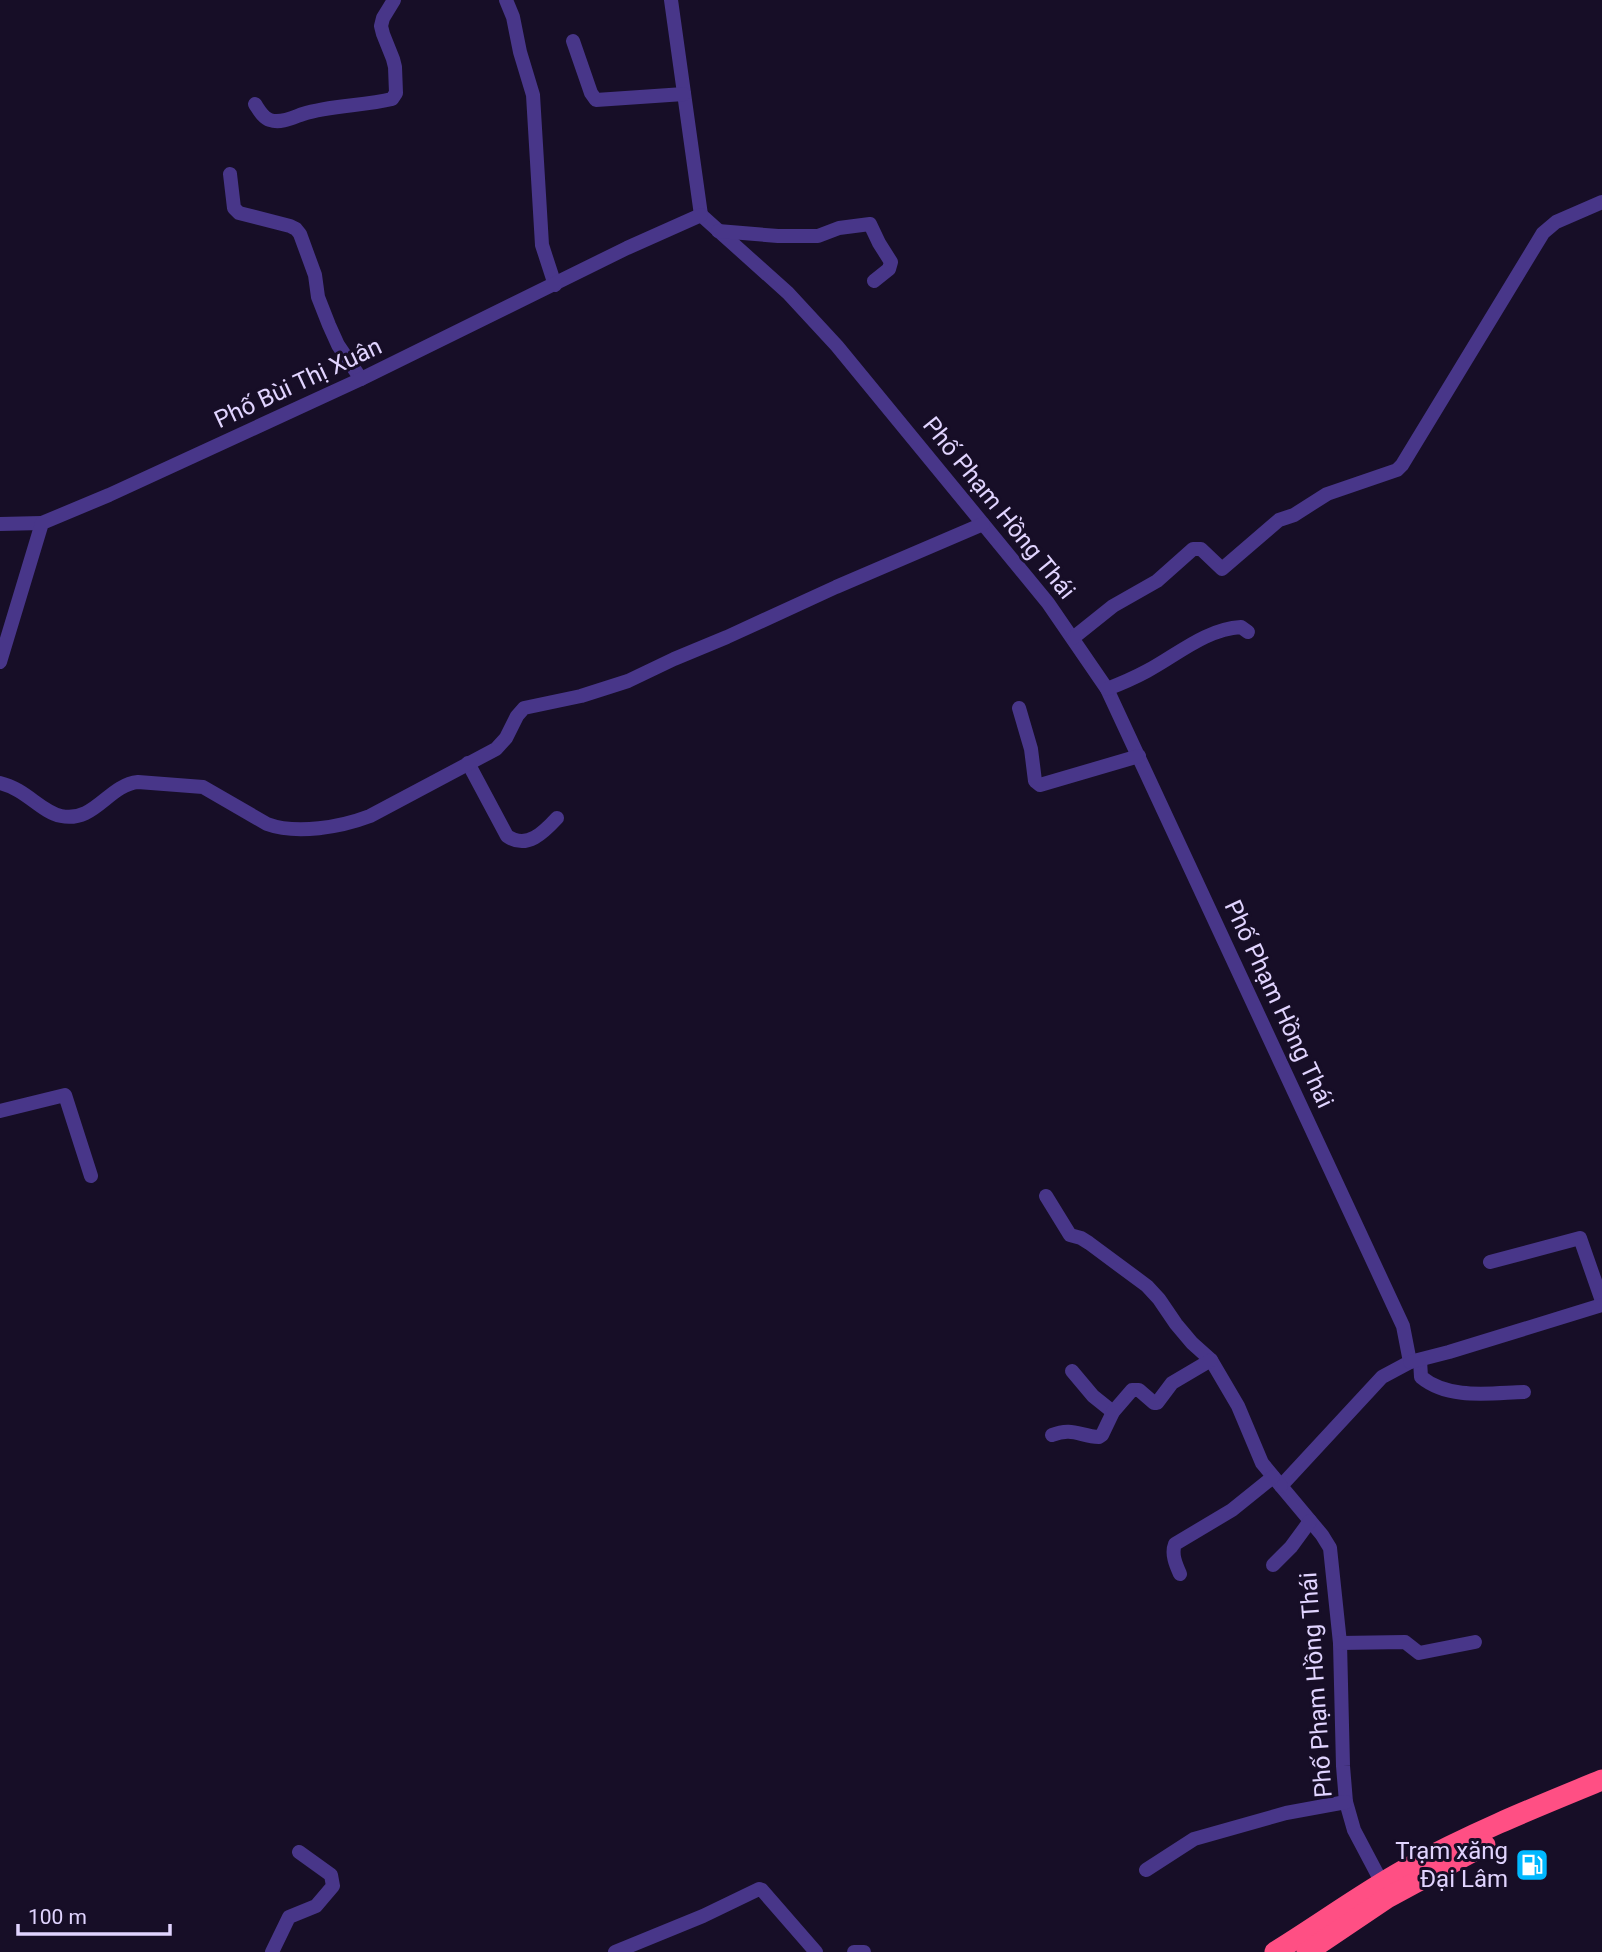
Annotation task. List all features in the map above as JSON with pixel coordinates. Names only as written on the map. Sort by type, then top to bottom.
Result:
[{"type":"highway","points":[[1275,1952],[1413,1883],[1516,1823],[1602,1780]]},
{"type":"highway","points":[[1307,1952],[1381,1882],[1409,1867],[1516,1823],[1602,1795]]},
{"type":"street","points":[[255,104],[270,120],[278,121],[311,112],[392,99],[396,93],[395,67],[382,26],[383,18],[394,0]]},
{"type":"street","points":[[506,0],[533,95],[542,245],[555,285]]},
{"type":"street","points":[[671,0],[701,215]]},
{"type":"street","points":[[573,41],[591,93],[596,100],[684,94]]},
{"type":"street","points":[[230,174],[234,208],[239,213],[289,226],[300,234],[315,275],[318,297],[326,318],[338,345],[361,379]]},
{"type":"street","points":[[1073,638],[1113,606],[1157,581],[1193,550],[1201,549],[1222,569],[1279,520],[1294,515],[1327,494],[1391,474],[1402,466],[1543,233],[1556,222],[1602,202]]},
{"type":"street","name":"Phố Bùi Thị Xuân","points":[[42,523],[361,379],[627,248],[701,215]]},
{"type":"street","name":"Phố Phạm Hồng Thái","points":[[701,215],[788,293],[843,354],[1048,603],[1107,690],[1403,1326],[1415,1361]]},
{"type":"street","points":[[718,231],[818,236],[839,228],[870,224],[891,262],[889,269],[874,281]]},
{"type":"street","points":[[0,524],[42,523],[0,662]]},
{"type":"street","points":[[0,783],[19,789],[59,816],[85,815],[130,783],[192,785],[212,791],[278,828],[301,829],[357,821],[502,744],[524,708],[581,696],[637,677],[983,524]]},
{"type":"street","points":[[1107,690],[1149,671],[1185,648],[1223,630],[1241,627],[1248,632]]},
{"type":"street","points":[[1019,708],[1031,749],[1035,781],[1040,785],[1139,757]]},
{"type":"street","points":[[468,763],[510,839],[522,840],[540,836],[557,818]]},
{"type":"street","points":[[0,1111],[65,1095],[91,1175]]},
{"type":"street","name":"Phố Phạm Hồng Thái","points":[[1046,1196],[1070,1236],[1089,1243],[1147,1286],[1192,1343],[1211,1360],[1230,1391],[1262,1462],[1330,1548],[1340,1643],[1346,1802],[1354,1830],[1381,1882]]},
{"type":"street","points":[[1180,1574],[1175,1561],[1175,1544],[1277,1481],[1382,1377],[1415,1361],[1602,1303],[1580,1238],[1490,1262]]},
{"type":"street","points":[[1052,1435],[1073,1431],[1099,1437],[1113,1412],[1132,1390],[1135,1389],[1157,1403],[1176,1379],[1194,1372],[1211,1360]]},
{"type":"street","points":[[1415,1361],[1421,1377],[1451,1392],[1524,1392]]},
{"type":"street","points":[[1072,1371],[1093,1396],[1113,1412]]},
{"type":"street","points":[[1273,1565],[1291,1547],[1310,1521]]},
{"type":"street","points":[[1340,1643],[1405,1642],[1419,1653],[1475,1642]]},
{"type":"street","points":[[1146,1870],[1194,1839],[1286,1813],[1346,1802]]},
{"type":"street","points":[[272,1952],[289,1917],[316,1906],[333,1886],[331,1875],[299,1853]]},
{"type":"street","points":[[617,1952],[759,1889],[816,1952]]},
{"type":"street","points":[[854,1952],[864,1952]]},
{"type":"place","name":"Trạm xăng Đại Lâm","points":[[1532,1865]]}]
